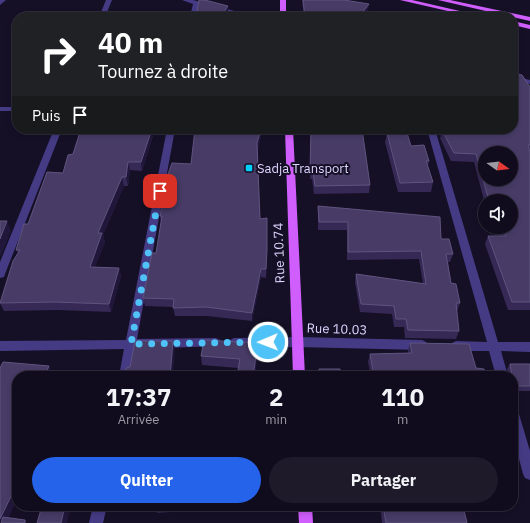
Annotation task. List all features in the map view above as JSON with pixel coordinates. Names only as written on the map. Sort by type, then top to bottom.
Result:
[{"type":"main road","points":[[283,0],[283,12]]},
{"type":"main road","points":[[403,0],[459,12]]},
{"type":"main road","points":[[441,0],[497,12]]},
{"type":"main road","points":[[518,16],[530,19]]},
{"type":"main road","points":[[518,24],[530,27]]},
{"type":"main road","name":"Rue 10.74","points":[[289,134],[299,371]]},
{"type":"main road","points":[[305,511],[306,523]]},
{"type":"street","points":[[0,3],[3,0]]},
{"type":"street","points":[[104,12],[109,0]]},
{"type":"street","points":[[185,0],[233,12]]},
{"type":"street","points":[[194,12],[196,3]]},
{"type":"street","points":[[518,79],[530,82]]},
{"type":"street","points":[[0,109],[12,109]]},
{"type":"street","points":[[0,274],[56,134]]},
{"type":"street","points":[[126,371],[170,134]]},
{"type":"street","points":[[432,134],[501,371]]},
{"type":"street","name":"Rue 10.03","points":[[0,346],[298,342],[431,345]]},
{"type":"street","points":[[447,346],[530,347]]},
{"type":"street","points":[[518,432],[530,474]]},
{"type":"street","points":[[96,523],[99,511]]},
{"type":"building","points":[[199,0],[205,0],[228,6],[224,12],[197,12]]},
{"type":"building","points":[[303,0],[344,0],[369,4],[363,12],[304,12]]},
{"type":"building","points":[[518,74],[522,75],[530,87],[530,145],[528,145],[530,152],[530,302],[512,302],[488,236],[518,234],[518,194],[487,194],[485,186],[518,186],[518,146],[478,146],[478,161],[476,154],[454,153],[444,134],[518,134]]},
{"type":"building","points":[[79,134],[150,134],[141,162],[128,162],[126,177],[122,177],[98,233],[102,233],[90,267],[119,268],[109,304],[55,302],[0,303],[13,261],[20,250],[16,250],[24,224],[28,224],[47,172],[63,173],[68,155],[73,154]]},
{"type":"building","points":[[194,134],[260,134],[257,143],[260,219],[267,218],[267,250],[266,269],[261,269],[252,313],[206,307],[173,308],[174,299],[143,298],[152,253],[156,253],[162,216],[160,216],[167,177],[172,163],[191,164]]},
{"type":"building","points":[[311,134],[363,134],[370,185],[315,186],[313,171],[310,171]]},
{"type":"building","points":[[387,134],[407,134],[411,146],[424,145],[429,161],[426,161],[433,182],[400,183]]},
{"type":"building","points":[[318,206],[440,217],[441,239],[449,239],[453,254],[446,254],[451,283],[456,284],[460,303],[456,303],[459,331],[408,330],[406,319],[396,319],[394,306],[361,304],[356,274],[426,284],[421,251],[348,252],[348,222],[319,222]]},
{"type":"building","points":[[0,221],[7,221],[0,239]]},
{"type":"building","points":[[204,340],[258,343],[254,371],[238,371],[240,359],[201,356]]},
{"type":"building","points":[[135,341],[173,341],[170,371],[126,371],[126,368],[130,367]]},
{"type":"building","points":[[410,343],[469,344],[476,368],[484,369],[485,371],[373,371],[370,354],[412,353]]},
{"type":"building","points":[[3,362],[49,366],[47,371],[12,371],[12,494],[0,519],[0,368]]},
{"type":"building","points":[[510,364],[530,364],[530,386],[518,386],[518,371],[511,371]]},
{"type":"building","points":[[319,369],[340,369],[340,371],[319,371]]},
{"type":"building","points":[[41,511],[64,511],[61,523],[37,523]]},
{"type":"building","points":[[384,511],[464,511],[467,523],[386,523]]},
{"type":"building","points":[[3,517],[25,520],[25,523],[1,523]]},
{"type":"place","name":"Sadja Transport","points":[[249,168]]},
{"type":"route","points":[[160,191],[131,344],[268,342]]}]
